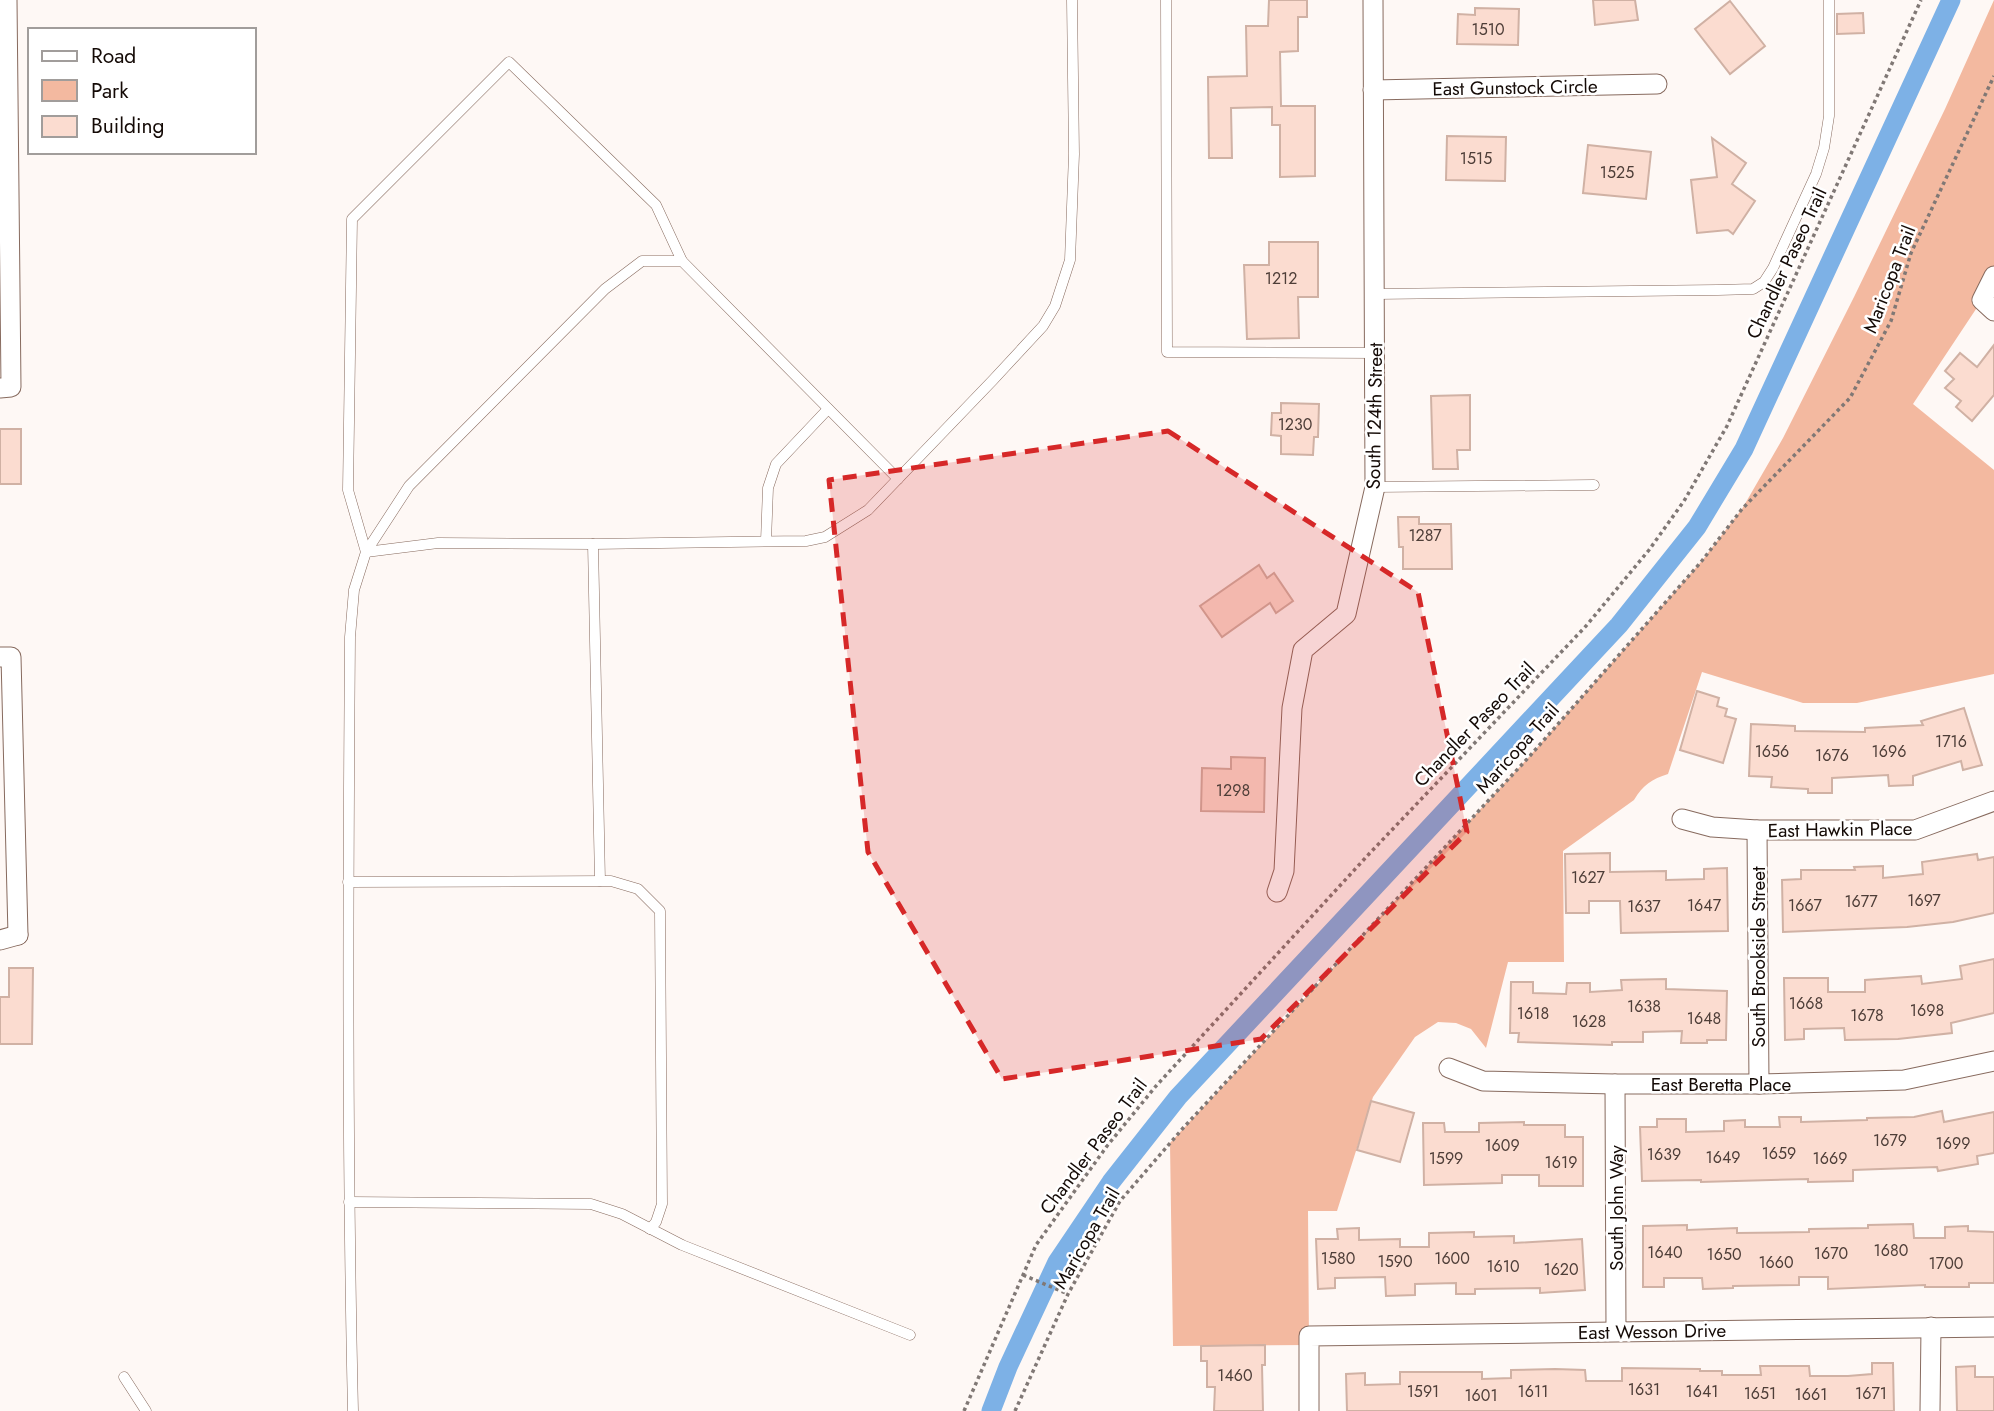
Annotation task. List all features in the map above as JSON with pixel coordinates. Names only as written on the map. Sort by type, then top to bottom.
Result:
[{"type":"street","points":[[6,387],[7,0]]},
{"type":"street","name":"South 124th Street","points":[[1277,892],[1284,871],[1292,708],[1303,650],[1346,614],[1375,486],[1373,0]]},
{"type":"street","name":"East Gunstock Circle","points":[[1373,90],[1657,84]]},
{"type":"street","points":[[1988,305],[1994,276]]},
{"type":"street","points":[[6,657],[6,935]]},
{"type":"street","name":"East Hawkin Place","points":[[1682,819],[1712,827],[1757,831],[1915,830],[1994,801]]},
{"type":"street","name":"South Brookside Street","points":[[1757,831],[1759,1084]]},
{"type":"street","name":"East Beretta Place","points":[[1449,1068],[1483,1081],[1759,1084],[1904,1080],[1994,1061]]},
{"type":"street","name":"South John Way","points":[[1615,1084],[1616,1331]]},
{"type":"street","points":[[1930,1411],[1931,1327]]},
{"type":"street","name":"East Wesson Drive","points":[[1309,1411],[1309,1336],[1994,1327]]},
{"type":"lane","points":[[366,552],[438,543],[806,541],[825,537],[868,510],[1043,326],[1055,306],[1070,260],[1074,154],[1072,0]]},
{"type":"lane","points":[[1166,0],[1167,352],[1376,353]]},
{"type":"lane","points":[[1375,294],[1718,290],[1753,289],[1759,286],[1773,268],[1816,174],[1824,148],[1829,116],[1829,0]]},
{"type":"lane","points":[[366,552],[348,490],[352,219],[509,62],[656,205],[682,261],[898,479]]},
{"type":"lane","points":[[353,1411],[348,882],[350,637],[354,590],[366,552],[409,486],[604,289],[642,261],[682,261]]},
{"type":"lane","points":[[766,541],[768,488],[776,464],[828,409]]},
{"type":"lane","points":[[1375,486],[1594,485]]},
{"type":"lane","points":[[593,544],[600,881]]},
{"type":"lane","points":[[348,882],[611,881],[638,890],[660,911],[662,1204],[656,1222],[650,1229]]},
{"type":"lane","points":[[349,1202],[591,1204],[622,1214],[682,1245],[910,1335]]},
{"type":"lane","points":[[124,1377],[146,1411]]},
{"type":"path","name":"Chandler Paseo Trail","points":[[964,1411],[1036,1245],[1107,1146],[1156,1086],[1368,854],[1586,626],[1649,550],[1684,502],[1727,426],[1921,0]]},
{"type":"path","name":"Maricopa Trail","points":[[1015,1411],[1068,1294],[1120,1201],[1153,1162],[1528,758],[1702,562],[1742,509],[1850,398],[1892,321],[1911,253],[1994,75]]},
{"type":"path","points":[[1023,1275],[1068,1294]]},
{"type":"highlighted area","points":[[1168,431],[1418,592],[1467,832],[1261,1039],[1002,1079],[868,852],[829,480]]},
{"type":"green space","points":[[1994,0],[1994,276],[1982,300],[1913,404],[1994,470],[1994,674],[1857,703],[1803,703],[1702,672],[1668,774],[1648,783],[1634,800],[1563,851],[1564,962],[1508,962],[1486,1048],[1471,1029],[1456,1023],[1438,1022],[1415,1037],[1373,1097],[1337,1211],[1308,1211],[1309,1345],[1173,1346],[1170,1143],[1528,758],[1701,562],[1742,509],[1783,438],[1854,297],[1945,109]]},
{"type":"building","points":[[1269,0],[1307,0],[1307,17],[1298,17],[1298,51],[1280,52],[1281,106],[1315,106],[1315,176],[1280,177],[1280,125],[1272,125],[1272,107],[1231,108],[1232,158],[1209,158],[1208,77],[1247,76],[1246,26],[1268,26]]},
{"type":"building","points":[[1593,0],[1635,0],[1638,20],[1595,25]]},
{"type":"building","points":[[1730,1],[1765,46],[1730,74],[1695,29]]},
{"type":"building","points":[[1475,8],[1519,9],[1518,45],[1457,44],[1458,14],[1475,15]]},
{"type":"building","points":[[1863,13],[1864,33],[1837,34],[1837,14]]},
{"type":"building","points":[[1447,136],[1506,137],[1505,181],[1446,180]]},
{"type":"building","points":[[1712,138],[1746,163],[1732,184],[1755,201],[1733,234],[1728,230],[1697,233],[1691,180],[1717,177]]},
{"type":"building","points":[[1588,145],[1651,152],[1646,199],[1583,193]]},
{"type":"building","points":[[1269,242],[1318,242],[1318,297],[1298,297],[1299,338],[1247,339],[1244,265],[1269,265]]},
{"type":"building","points":[[1994,345],[1994,395],[1972,421],[1956,407],[1961,401],[1945,388],[1954,379],[1945,371],[1960,353],[1977,367]]},
{"type":"building","points":[[1470,395],[1470,450],[1457,450],[1458,469],[1433,469],[1431,396]]},
{"type":"building","points":[[1281,403],[1319,404],[1318,437],[1314,437],[1313,455],[1281,454],[1281,436],[1271,435],[1272,413],[1281,413]]},
{"type":"building","points":[[0,429],[21,429],[21,484],[0,484]]},
{"type":"building","points":[[1398,517],[1419,517],[1419,524],[1451,524],[1452,569],[1403,569],[1403,547],[1399,547]]},
{"type":"building","points":[[1259,565],[1267,578],[1274,573],[1293,601],[1276,613],[1270,603],[1222,637],[1200,606]]},
{"type":"building","points":[[1697,691],[1719,698],[1717,706],[1727,709],[1725,716],[1736,719],[1723,763],[1680,750]]},
{"type":"building","points":[[1964,708],[1982,765],[1963,770],[1961,761],[1913,776],[1913,785],[1889,786],[1888,775],[1832,778],[1832,793],[1808,793],[1808,789],[1771,787],[1772,777],[1749,776],[1751,724],[1795,726],[1795,731],[1865,732],[1865,728],[1923,725],[1921,721]]},
{"type":"building","points":[[1231,757],[1265,758],[1264,812],[1201,811],[1202,768],[1231,769]]},
{"type":"building","points":[[1610,853],[1610,872],[1666,871],[1666,880],[1704,879],[1704,869],[1727,868],[1728,931],[1621,933],[1620,901],[1589,901],[1589,913],[1566,913],[1565,854]]},
{"type":"building","points":[[1977,854],[1978,860],[1994,857],[1994,913],[1953,922],[1907,927],[1783,932],[1782,880],[1801,879],[1801,870],[1855,870],[1854,867],[1883,866],[1883,878],[1923,874],[1922,862]]},
{"type":"building","points":[[1994,959],[1994,1013],[1951,1023],[1952,1033],[1898,1039],[1845,1040],[1844,1028],[1804,1029],[1804,1039],[1785,1040],[1784,978],[1828,978],[1828,992],[1865,992],[1865,980],[1921,976],[1922,984],[1962,979],[1960,966]]},
{"type":"building","points":[[9,968],[33,968],[32,1044],[0,1044],[0,997],[9,997]]},
{"type":"building","points":[[1666,979],[1666,989],[1727,991],[1726,1040],[1681,1043],[1682,1031],[1643,1032],[1643,1042],[1612,1042],[1612,1045],[1518,1042],[1519,1033],[1510,1033],[1511,982],[1533,982],[1533,993],[1566,994],[1567,983],[1590,983],[1590,992],[1622,990],[1621,980]]},
{"type":"building","points":[[1371,1101],[1414,1113],[1400,1162],[1357,1150]]},
{"type":"building","points":[[1942,1111],[1944,1122],[1994,1112],[1994,1153],[1977,1156],[1978,1164],[1938,1171],[1937,1167],[1853,1170],[1853,1181],[1642,1181],[1640,1127],[1657,1127],[1657,1119],[1686,1119],[1686,1132],[1724,1131],[1724,1121],[1745,1120],[1745,1127],[1780,1127],[1779,1117],[1801,1117],[1801,1122],[1867,1120],[1914,1117]]},
{"type":"building","points":[[1524,1122],[1524,1125],[1565,1125],[1565,1137],[1583,1137],[1583,1186],[1539,1186],[1539,1175],[1502,1175],[1502,1183],[1424,1185],[1423,1123],[1444,1123],[1445,1132],[1479,1132],[1479,1123]]},
{"type":"building","points":[[1913,1224],[1914,1238],[1945,1238],[1945,1227],[1968,1226],[1968,1231],[1994,1232],[1994,1283],[1969,1283],[1969,1287],[1925,1285],[1828,1289],[1828,1277],[1799,1277],[1799,1285],[1703,1289],[1702,1278],[1664,1278],[1664,1287],[1643,1287],[1643,1226],[1687,1225],[1687,1230],[1737,1228],[1737,1233],[1809,1232],[1809,1229]]},
{"type":"building","points":[[1359,1228],[1359,1240],[1400,1239],[1400,1247],[1429,1247],[1429,1233],[1474,1232],[1474,1237],[1514,1236],[1514,1243],[1582,1239],[1585,1290],[1540,1293],[1540,1288],[1475,1289],[1475,1294],[1456,1294],[1456,1283],[1415,1284],[1415,1295],[1386,1296],[1385,1277],[1335,1278],[1335,1288],[1318,1289],[1316,1239],[1338,1239],[1337,1229]]},
{"type":"building","points":[[1265,1345],[1265,1365],[1262,1365],[1263,1411],[1214,1411],[1215,1387],[1207,1387],[1207,1361],[1201,1361],[1201,1346]]},
{"type":"building","points":[[1872,1363],[1893,1363],[1894,1411],[1347,1411],[1346,1374],[1365,1373],[1365,1385],[1400,1384],[1400,1372],[1482,1372],[1482,1379],[1511,1378],[1511,1370],[1555,1369],[1585,1370],[1586,1381],[1622,1381],[1622,1368],[1700,1369],[1722,1371],[1722,1375],[1761,1375],[1760,1366],[1809,1366],[1810,1376],[1848,1376],[1872,1374]]},
{"type":"building","points":[[1975,1366],[1975,1377],[1994,1377],[1994,1411],[1957,1411],[1956,1367]]},
{"type":"waterway","points":[[991,1411],[1008,1367],[1057,1262],[1111,1182],[1178,1097],[1619,625],[1697,527],[1744,449],[1951,0]]}]
